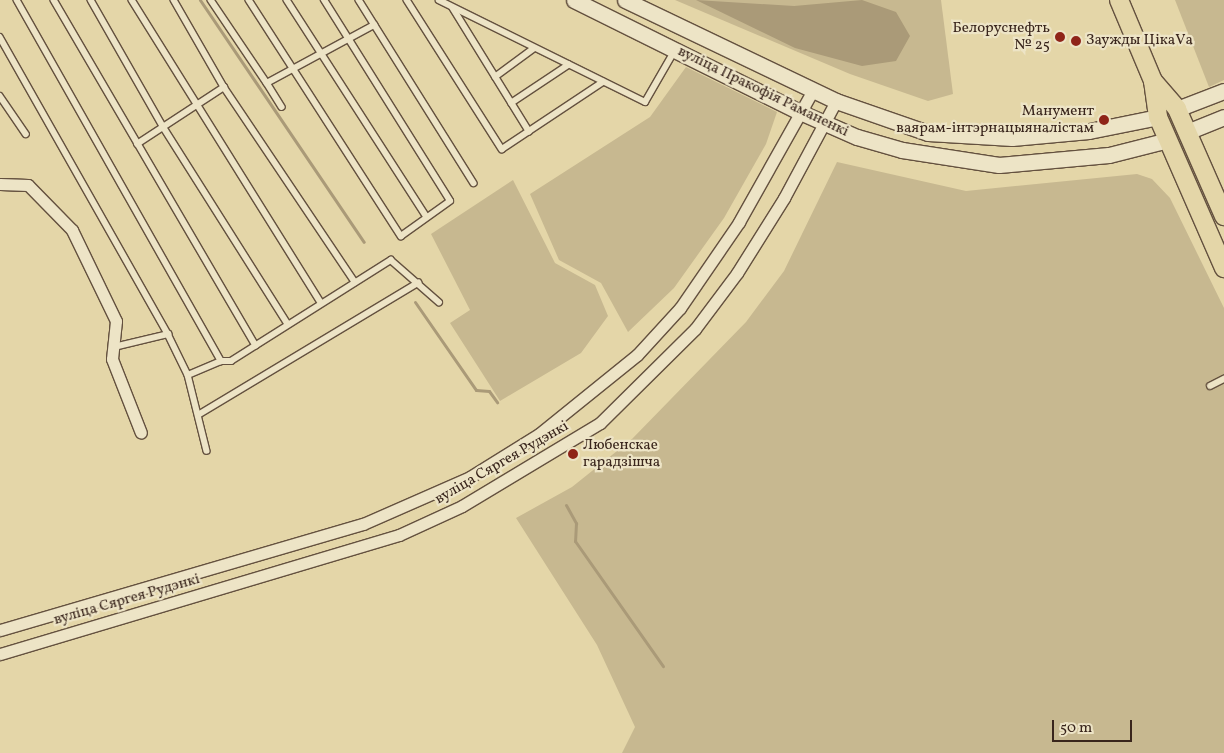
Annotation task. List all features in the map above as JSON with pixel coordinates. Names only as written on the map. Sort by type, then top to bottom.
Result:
[{"type":"main road","points":[[1119,0],[1153,82],[1158,117],[1224,268]]},
{"type":"main road","points":[[1153,82],[1177,109],[1224,216]]},
{"type":"main road","points":[[1158,117],[1177,109]]},
{"type":"main road","points":[[1168,140],[1187,132]]},
{"type":"street","name":"вуліца Пракофія Раманенкі","points":[[574,0],[802,113],[902,150],[999,165],[1101,156],[1168,140]]},
{"type":"street","name":"вуліца Пракофія Раманенкі","points":[[625,0],[836,101],[928,133],[970,138],[1054,135],[1158,117]]},
{"type":"street","name":"вуліца Сяргея Рудэнкі","points":[[0,630],[363,524],[470,477],[539,434],[637,355],[680,308],[739,222],[802,113],[813,90]]},
{"type":"street","points":[[1177,109],[1224,91]]},
{"type":"street","name":"вуліца Сяргея Рудэнкі","points":[[0,654],[399,535],[462,506],[600,424],[695,329],[737,273],[784,198],[823,122],[836,101]]},
{"type":"street","points":[[1187,132],[1224,117]]},
{"type":"street","points":[[0,184],[28,185],[72,230],[116,321],[112,360],[140,433]]},
{"type":"lane","points":[[17,0],[221,361]]},
{"type":"lane","points":[[54,0],[256,344]]},
{"type":"lane","points":[[91,0],[164,128],[288,324]]},
{"type":"lane","points":[[132,0],[195,107],[321,303]]},
{"type":"lane","points":[[174,0],[224,87],[355,282]]},
{"type":"lane","points":[[211,0],[282,107]]},
{"type":"lane","points":[[250,0],[291,70],[401,236],[450,201],[324,0]]},
{"type":"lane","points":[[287,0],[320,55],[427,217]]},
{"type":"lane","points":[[359,0],[474,183]]},
{"type":"lane","points":[[407,0],[502,149],[603,82]]},
{"type":"lane","points":[[439,0],[533,49],[645,102],[676,49]]},
{"type":"lane","points":[[452,7],[529,132]]},
{"type":"lane","points":[[267,83],[374,25]]},
{"type":"lane","points":[[0,36],[168,334],[188,375],[207,451]]},
{"type":"lane","points":[[495,77],[533,49]]},
{"type":"lane","points":[[511,103],[568,65]]},
{"type":"lane","points":[[137,144],[224,87]]},
{"type":"lane","points":[[0,96],[26,134]]},
{"type":"lane","points":[[188,375],[221,361],[231,361],[391,260],[439,302]]},
{"type":"lane","points":[[198,415],[418,283]]},
{"type":"lane","points":[[114,347],[168,334]]},
{"type":"lane","points":[[1210,386],[1224,379]]},
{"type":"shaded area","points":[[675,0],[941,0],[953,94],[928,101],[850,74]]},
{"type":"shaded area","points":[[696,0],[794,6],[862,0],[896,12],[910,36],[896,61],[862,66],[795,48]]},
{"type":"shaded area","points":[[1175,0],[1224,0],[1224,80],[1209,87]]},
{"type":"shaded area","points":[[686,67],[777,112],[766,144],[724,218],[674,288],[628,332],[601,283],[559,260],[530,194],[650,117]]},
{"type":"shaded area","points":[[837,162],[966,191],[1137,174],[1152,179],[1170,198],[1224,308],[1224,753],[622,753],[635,727],[597,645],[516,518],[572,487],[632,439],[746,322],[784,271]]},
{"type":"shaded area","points":[[513,180],[555,263],[595,285],[608,316],[581,353],[500,401],[450,323],[470,310],[431,234]]},
{"type":"waterway","points":[[200,0],[364,242]]},
{"type":"waterway","points":[[415,302],[476,390],[489,391],[497,402]]},
{"type":"waterway","points":[[566,505],[576,523],[575,541],[663,666]]},
{"type":"place","name":"Белоруснефть № 25","points":[[1060,37]]},
{"type":"place","name":"Заужды ЦікаVа","points":[[1076,41]]},
{"type":"place","name":"Манумент ваярам-інтэрнацыяналістам","points":[[1104,120]]},
{"type":"place","name":"Любенскае гарадзішча","points":[[573,454]]}]
